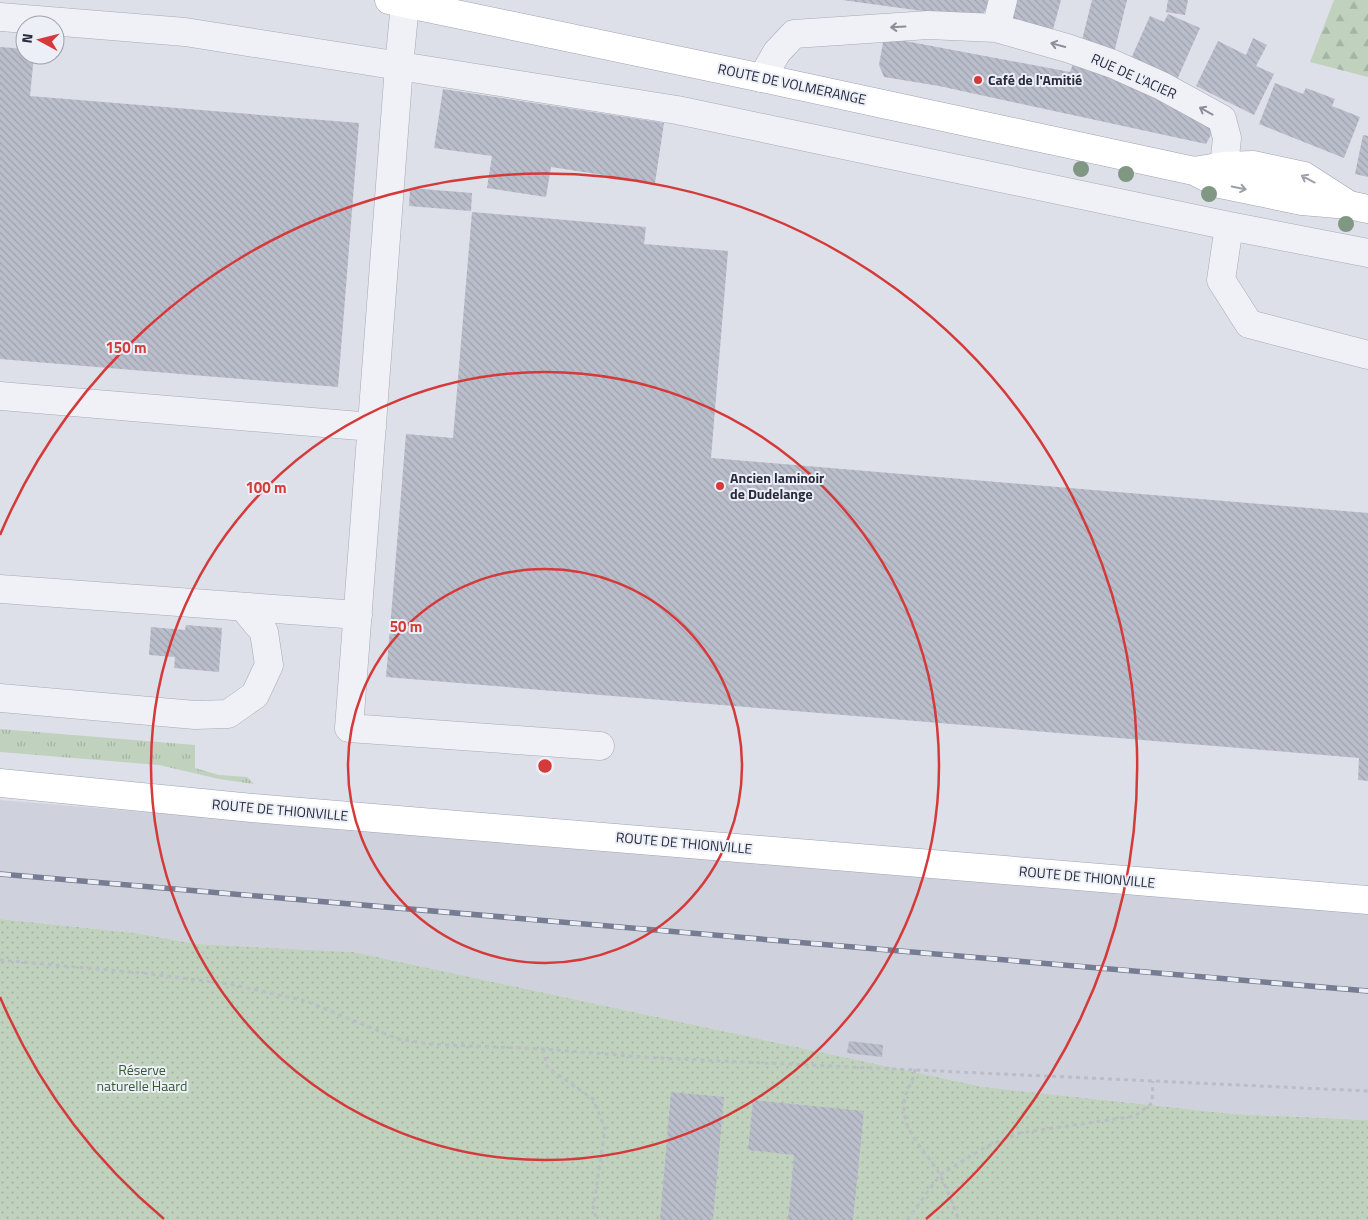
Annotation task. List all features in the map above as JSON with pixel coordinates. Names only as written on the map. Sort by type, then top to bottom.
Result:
[{"type":"main road","name":"ROUTE DE VOLMERANGE","points":[[397,2],[1194,171],[1220,184],[1302,201],[1359,207]]},
{"type":"main road","name":"ROUTE DE VOLMERANGE","points":[[1194,171],[1224,166],[1253,165],[1304,176],[1359,207]]},
{"type":"main road","name":"ROUTE DE THIONVILLE","points":[[0,783],[262,808],[1368,900]]},
{"type":"street","points":[[996,28],[1003,0]]},
{"type":"street","points":[[397,2],[399,66],[349,728],[600,746]]},
{"type":"street","points":[[0,17],[184,32],[677,110],[1228,226],[1368,253]]},
{"type":"street","name":"RUE DE L'ACIER","points":[[762,78],[777,52],[794,34],[928,25],[996,28],[1067,48],[1113,64],[1162,86],[1222,119],[1227,138],[1224,166]]},
{"type":"street","points":[[1228,226],[1221,280],[1249,324],[1368,355]]},
{"type":"street","points":[[0,396],[372,427]]},
{"type":"street","points":[[0,589],[358,615]]},
{"type":"street","points":[[0,698],[195,715],[228,714],[255,695],[269,665],[264,632],[244,607]]},
{"type":"path","points":[[0,960],[152,974],[234,985],[306,1001],[398,1039],[430,1044],[543,1049],[658,1058],[1368,1091]]},
{"type":"path","points":[[543,1049],[547,1067],[593,1099],[605,1129],[593,1210],[598,1220]]},
{"type":"path","points":[[915,1069],[914,1078],[905,1092],[904,1110],[909,1131],[940,1176],[959,1220]]},
{"type":"path","points":[[907,1220],[940,1176],[984,1147],[1020,1133],[1135,1116],[1152,1103],[1153,1081]]},
{"type":"shaded area","points":[[0,800],[1368,914],[1368,1120],[1234,1114],[984,1087],[354,952],[197,944],[136,933],[0,919]]},
{"type":"green space","points":[[1334,0],[1368,0],[1368,77],[1310,62]]},
{"type":"green space","points":[[0,729],[195,745],[195,768],[219,775],[247,777],[254,784],[219,779],[159,765],[0,752]]},
{"type":"green space","name":"Réserve naturelle Haard","points":[[0,919],[136,933],[197,944],[354,952],[984,1087],[1234,1114],[1368,1120],[1368,1220],[0,1220]]},
{"type":"building","points":[[842,0],[990,0],[981,19]]},
{"type":"building","points":[[1016,0],[1061,0],[1051,37],[1009,25]]},
{"type":"building","points":[[1092,0],[1127,0],[1114,53],[1081,44]]},
{"type":"building","points":[[1168,0],[1188,0],[1185,15],[1166,12]]},
{"type":"building","points":[[1168,14],[1200,28],[1175,84],[1129,63],[1150,16],[1164,22]]},
{"type":"building","points":[[884,37],[1070,72],[1074,61],[1142,87],[1215,127],[1206,144],[939,86],[884,77],[879,65]]},
{"type":"building","points":[[1253,38],[1267,45],[1256,66],[1274,74],[1254,115],[1196,86],[1218,41],[1246,55]]},
{"type":"building","points":[[0,47],[15,48],[15,65],[33,65],[30,96],[359,123],[338,387],[0,359]]},
{"type":"building","points":[[1275,83],[1303,94],[1306,88],[1335,99],[1332,106],[1360,117],[1344,158],[1259,124]]},
{"type":"building","points":[[443,89],[664,123],[655,183],[551,167],[546,197],[487,188],[492,156],[434,148]]},
{"type":"building","points":[[1363,135],[1368,136],[1368,177],[1355,174]]},
{"type":"building","points":[[410,188],[472,193],[471,211],[409,206]]},
{"type":"building","name":"Ancien laminoir de Dudelange","points":[[472,212],[646,227],[644,244],[728,251],[711,458],[1368,513],[1368,781],[1358,780],[1359,758],[386,677],[406,434],[453,438]]},
{"type":"building","points":[[186,625],[222,628],[219,672],[174,668],[175,657],[149,655],[151,627],[185,630]]},
{"type":"building","points":[[849,1041],[883,1045],[882,1057],[847,1053]]},
{"type":"building","points":[[671,1092],[724,1097],[713,1220],[660,1220]]},
{"type":"building","points":[[753,1100],[864,1111],[853,1220],[788,1220],[794,1155],[748,1150]]},
{"type":"railway","points":[[0,874],[1368,991]]},
{"type":"place","name":"Café de l'Amitié","points":[[978,80]]},
{"type":"place","name":"Ancien laminoir de Dudelange","points":[[720,486]]}]
